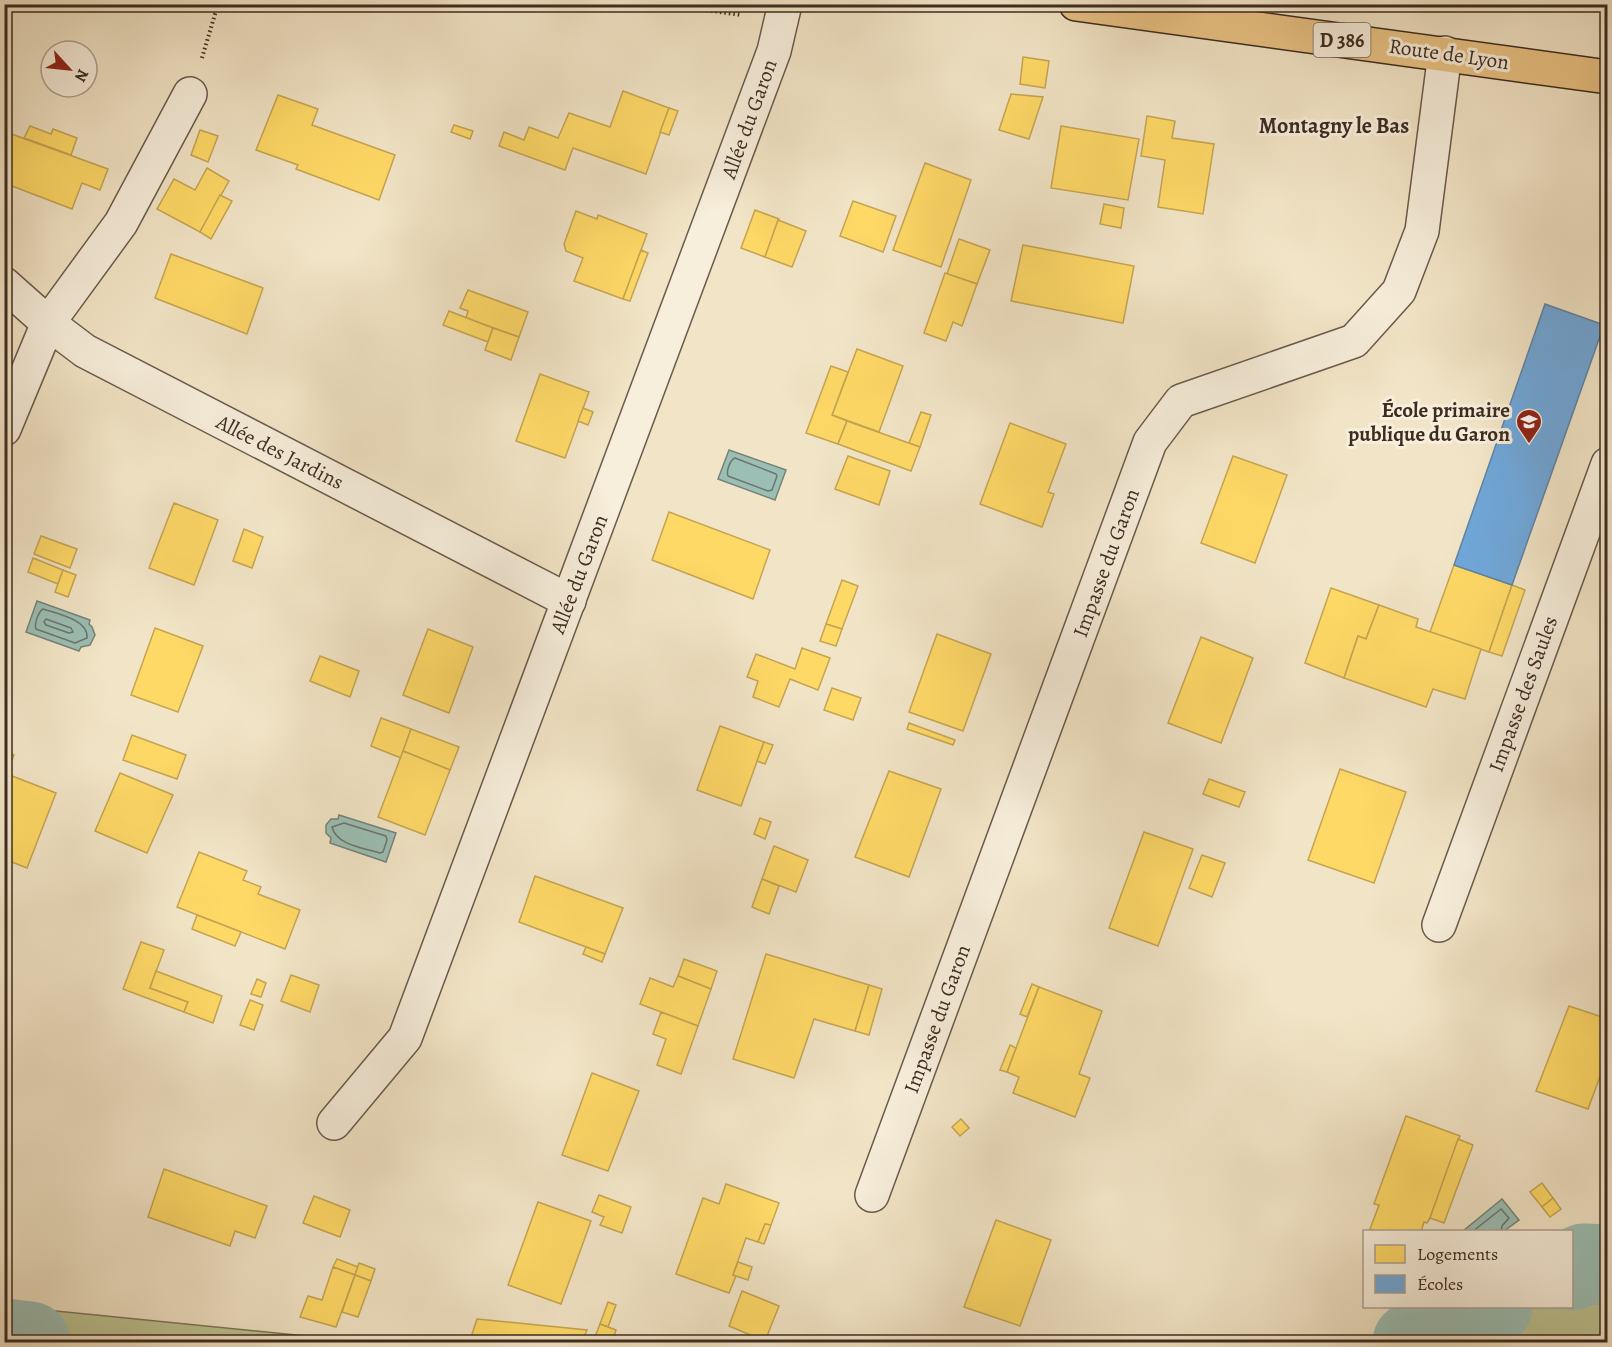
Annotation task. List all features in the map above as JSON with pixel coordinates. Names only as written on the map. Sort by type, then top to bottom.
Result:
[{"type":"main road","name":"Route de Lyon","points":[[1076,4],[1608,76]]},
{"type":"street","name":"Allée du Garon","points":[[334,1123],[405,1038],[774,51],[783,13]]},
{"type":"street","name":"Impasse du Garon","points":[[872,1195],[1150,442],[1181,401],[1354,340],[1399,291],[1422,231],[1445,53]]},
{"type":"street","points":[[4,429],[48,323],[121,223],[190,94]]},
{"type":"street","name":"Allée des Jardins","points":[[4,284],[48,323],[85,351],[569,601]]},
{"type":"street","name":"Impasse des Saules","points":[[1439,925],[1608,464]]},
{"type":"path","points":[[190,94],[218,4]]},
{"type":"path","points":[[662,4],[783,13]]},
{"type":"green space","points":[[1607,1244],[1607,1342],[1364,1342],[1442,1308],[1573,1308],[1573,1249]]},
{"type":"green space","points":[[6,1306],[366,1342],[5,1342],[4,1308]]},
{"type":"water","points":[[729,450],[786,470],[775,500],[718,479]]},
{"type":"water","points":[[37,601],[90,620],[89,624],[95,635],[90,645],[81,647],[79,651],[26,632]]},
{"type":"water","points":[[339,815],[396,833],[386,862],[330,843],[331,838],[326,833],[326,825],[331,819],[338,819]]},
{"type":"water","points":[[1502,1199],[1519,1220],[1505,1230],[1464,1230]]},
{"type":"building: Logements","points":[[1023,57],[1049,61],[1045,88],[1020,84]]},
{"type":"building: Logements","points":[[623,91],[669,108],[646,174],[573,148],[565,170],[499,146],[504,132],[524,140],[529,127],[558,138],[569,113],[610,127]]},
{"type":"building: Logements","points":[[1011,94],[1043,97],[1029,139],[999,130]]},
{"type":"building: Logements","points":[[278,95],[318,109],[312,125],[395,155],[379,200],[296,169],[298,165],[256,150]]},
{"type":"building: Logements","points":[[669,108],[678,111],[669,135],[660,132]]},
{"type":"building: Logements","points":[[1147,116],[1175,121],[1172,138],[1214,144],[1203,214],[1158,207],[1165,160],[1141,156]]},
{"type":"building: Logements","points":[[454,125],[473,131],[470,139],[451,132]]},
{"type":"building: Logements","points":[[30,126],[51,134],[53,129],[77,138],[71,155],[24,138]]},
{"type":"building: Logements","points":[[1061,126],[1139,139],[1128,200],[1051,188]]},
{"type":"building: Logements","points":[[200,130],[218,136],[208,162],[191,155]]},
{"type":"building: Logements","points":[[6,132],[108,169],[100,190],[82,183],[72,209],[4,183]]},
{"type":"building: Logements","points":[[925,163],[971,180],[941,267],[893,250]]},
{"type":"building: Logements","points":[[207,168],[229,181],[200,232],[157,209],[174,179],[195,190]]},
{"type":"building: Logements","points":[[220,195],[232,201],[211,239],[200,232]]},
{"type":"building: Logements","points":[[853,201],[896,216],[883,252],[840,236]]},
{"type":"building: Logements","points":[[1104,204],[1124,208],[1121,228],[1100,224]]},
{"type":"building: Logements","points":[[755,210],[779,219],[765,257],[741,248]]},
{"type":"building: Logements","points":[[576,211],[597,219],[598,215],[647,234],[623,299],[574,281],[583,258],[566,251],[564,244]]},
{"type":"building: Logements","points":[[778,220],[806,231],[792,267],[765,257]]},
{"type":"building: Logements","points":[[959,239],[990,250],[977,284],[947,274]]},
{"type":"building: Logements","points":[[1023,245],[1134,266],[1123,323],[1011,301]]},
{"type":"building: Logements","points":[[641,250],[648,253],[630,301],[623,299]]},
{"type":"building: Logements","points":[[171,254],[263,288],[247,334],[155,298]]},
{"type":"building: Logements","points":[[945,273],[977,284],[962,326],[953,322],[946,341],[924,333]]},
{"type":"building: Logements","points":[[468,290],[528,312],[519,337],[466,318],[468,311],[460,308]]},
{"type":"building: Logements","points":[[449,311],[493,328],[488,342],[443,325]]},
{"type":"building: Logements","points":[[493,328],[519,337],[511,360],[485,350]]},
{"type":"building: Logements","points":[[857,349],[903,366],[879,432],[832,415]]},
{"type":"building: Logements","points":[[831,366],[848,372],[832,415],[847,421],[838,444],[806,433]]},
{"type":"building: Logements","points":[[540,374],[589,392],[565,458],[516,441]]},
{"type":"building: Logements","points":[[583,408],[593,412],[588,425],[578,421]]},
{"type":"building: Logements","points":[[921,412],[931,415],[920,447],[909,443]]},
{"type":"building: Logements","points":[[847,421],[920,447],[911,471],[838,444]]},
{"type":"building: Logements","points":[[1010,423],[1066,444],[1048,492],[1054,494],[1042,527],[980,504]]},
{"type":"building: Logements","points":[[848,456],[890,471],[879,505],[835,489]]},
{"type":"building: Logements","points":[[1233,456],[1287,475],[1255,563],[1201,543]]},
{"type":"building: Logements","points":[[174,503],[218,520],[194,585],[149,568]]},
{"type":"building: Logements","points":[[669,512],[770,550],[753,599],[652,560]]},
{"type":"building: Logements","points":[[244,529],[263,537],[252,568],[233,561]]},
{"type":"building: Logements","points":[[41,536],[77,549],[70,568],[34,554]]},
{"type":"building: Logements","points":[[33,558],[63,570],[58,584],[28,572]]},
{"type":"building: Logements","points":[[1454,565],[1512,585],[1489,652],[1430,632]]},
{"type":"building: Logements","points":[[63,570],[76,575],[68,597],[55,592]]},
{"type":"building: Logements","points":[[842,580],[858,586],[842,629],[826,624]]},
{"type":"building: Logements","points":[[1512,585],[1525,590],[1502,656],[1489,652]]},
{"type":"building: Logements","points":[[1331,588],[1379,605],[1366,639],[1358,636],[1344,678],[1305,663]]},
{"type":"building: Logements","points":[[1379,605],[1418,619],[1416,627],[1481,649],[1465,699],[1433,689],[1426,707],[1344,678],[1358,636],[1366,639]]},
{"type":"building: Logements","points":[[826,624],[842,629],[836,646],[820,641]]},
{"type":"building: Logements","points":[[155,628],[203,646],[178,712],[131,695]]},
{"type":"building: Logements","points":[[428,629],[473,647],[449,713],[403,695]]},
{"type":"building: Logements","points":[[937,634],[991,654],[963,731],[909,712]]},
{"type":"building: Logements","points":[[1201,637],[1253,658],[1221,743],[1168,723]]},
{"type":"building: Logements","points":[[802,648],[830,658],[818,690],[790,679],[779,707],[753,697],[758,681],[747,677],[756,654],[795,669]]},
{"type":"building: Logements","points":[[320,656],[359,671],[350,697],[310,681]]},
{"type":"building: Logements","points":[[832,688],[861,698],[853,720],[824,710]]},
{"type":"building: Logements","points":[[381,718],[411,729],[401,758],[371,746]]},
{"type":"building: Logements","points":[[909,723],[955,740],[953,745],[907,729]]},
{"type":"building: Logements","points":[[720,726],[764,742],[741,806],[697,790]]},
{"type":"building: Logements","points":[[411,729],[459,747],[450,770],[403,751]]},
{"type":"building: Logements","points":[[132,735],[186,755],[177,779],[123,760]]},
{"type":"building: Logements","points":[[764,742],[773,745],[765,764],[757,761]]},
{"type":"building: Logements","points":[[4,751],[14,755],[4,780]]},
{"type":"building: Logements","points":[[403,751],[450,770],[425,835],[378,817]]},
{"type":"building: Logements","points":[[1340,769],[1406,792],[1374,883],[1308,860]]},
{"type":"building: Logements","points":[[889,771],[941,789],[909,877],[855,857]]},
{"type":"building: Logements","points":[[120,773],[173,795],[147,853],[95,831]]},
{"type":"building: Logements","points":[[7,774],[56,793],[27,868],[4,859],[4,780]]},
{"type":"building: Logements","points":[[1209,779],[1245,792],[1239,807],[1203,794]]},
{"type":"building: Logements","points":[[760,818],[771,822],[765,839],[754,834]]},
{"type":"building: Logements","points":[[1144,832],[1193,849],[1158,946],[1109,928]]},
{"type":"building: Logements","points":[[774,846],[808,860],[796,892],[762,879]]},
{"type":"building: Logements","points":[[199,852],[247,871],[243,880],[261,887],[258,894],[300,910],[285,949],[177,907]]},
{"type":"building: Logements","points":[[1202,855],[1225,863],[1212,897],[1189,888]]},
{"type":"building: Logements","points":[[535,876],[623,908],[605,954],[519,922]]},
{"type":"building: Logements","points":[[762,879],[779,886],[769,914],[752,907]]},
{"type":"building: Logements","points":[[197,915],[241,932],[235,946],[192,929]]},
{"type":"building: Logements","points":[[141,942],[164,950],[150,988],[188,1002],[184,1012],[123,989]]},
{"type":"building: Logements","points":[[586,947],[605,954],[602,962],[583,954]]},
{"type":"building: Logements","points":[[766,954],[869,985],[855,1031],[814,1019],[794,1078],[733,1059]]},
{"type":"building: Logements","points":[[684,959],[717,971],[711,989],[678,976]]},
{"type":"building: Logements","points":[[156,971],[222,996],[213,1023],[184,1012],[188,1002],[150,988]]},
{"type":"building: Logements","points":[[291,975],[319,985],[310,1012],[281,1001]]},
{"type":"building: Logements","points":[[678,976],[711,989],[698,1026],[640,1004],[650,978],[673,987]]},
{"type":"building: Logements","points":[[257,979],[266,983],[261,997],[251,994]]},
{"type":"building: Logements","points":[[1032,984],[1039,987],[1027,1017],[1020,1014]]},
{"type":"building: Logements","points":[[869,985],[882,989],[869,1035],[855,1031]]},
{"type":"building: Logements","points":[[1039,987],[1102,1011],[1079,1074],[1090,1078],[1075,1117],[1013,1093],[1019,1077],[1007,1072]]},
{"type":"building: Logements","points":[[250,1000],[263,1005],[254,1030],[240,1025]]},
{"type":"building: Logements","points":[[1569,1006],[1608,1019],[1608,1055],[1588,1109],[1536,1091]]},
{"type":"building: Logements","points":[[661,1012],[698,1026],[681,1074],[657,1065],[666,1039],[653,1034]]},
{"type":"building: Logements","points":[[1010,1045],[1016,1048],[1007,1072],[1000,1070]]},
{"type":"building: Logements","points":[[592,1073],[639,1091],[608,1171],[562,1155]]},
{"type":"building: Logements","points":[[1406,1116],[1460,1136],[1430,1218],[1427,1223],[1424,1222],[1422,1230],[1370,1229],[1379,1205],[1374,1204]]},
{"type":"building: Logements","points":[[961,1119],[969,1128],[960,1136],[952,1127]]},
{"type":"building: Logements","points":[[1458,1139],[1473,1145],[1444,1223],[1430,1218]]},
{"type":"building: Logements","points":[[164,1169],[267,1206],[255,1238],[235,1231],[230,1246],[148,1217]]},
{"type":"building: Logements","points":[[1542,1183],[1553,1198],[1542,1207],[1530,1192]]},
{"type":"building: Logements","points":[[726,1184],[779,1203],[771,1225],[765,1224],[758,1242],[746,1238],[729,1293],[676,1274],[703,1198],[719,1204]]},
{"type":"building: Logements","points":[[599,1195],[631,1207],[622,1233],[600,1225],[604,1217],[592,1212]]},
{"type":"building: Logements","points":[[314,1196],[350,1210],[340,1237],[303,1223]]},
{"type":"building: Logements","points":[[1553,1198],[1561,1209],[1550,1217],[1542,1207]]},
{"type":"building: Logements","points":[[538,1202],[591,1221],[561,1304],[508,1285]]},
{"type":"building: Logements","points":[[996,1220],[1051,1240],[1020,1326],[964,1307]]},
{"type":"building: Logements","points":[[765,1224],[771,1225],[764,1244],[758,1242]]},
{"type":"building: Logements","points":[[337,1259],[358,1267],[355,1275],[333,1267]]},
{"type":"building: Logements","points":[[738,1262],[752,1267],[748,1280],[733,1275]]},
{"type":"building: Logements","points":[[359,1263],[375,1269],[371,1281],[355,1275]]},
{"type":"building: Logements","points":[[333,1267],[355,1275],[336,1327],[300,1317],[308,1296],[322,1300]]},
{"type":"building: Logements","points":[[355,1275],[371,1281],[358,1317],[342,1312]]},
{"type":"building: Logements","points":[[742,1291],[779,1306],[765,1341],[729,1326]]},
{"type":"building: Logements","points":[[608,1302],[616,1305],[608,1327],[600,1324]]},
{"type":"building: Logements","points":[[477,1319],[587,1330],[582,1342],[470,1340]]},
{"type":"building: Logements","points":[[600,1324],[616,1330],[612,1342],[593,1342]]},
{"type":"building: Écoles","name":"École primaire publique du Garon","points":[[1545,304],[1604,325],[1512,585],[1454,565]]},
{"type":"waterway","points":[[1573,1270],[1584,1264],[1608,1265]]},
{"type":"waterway","points":[[1413,1342],[1488,1308]]},
{"type":"waterway","points":[[4,1339],[30,1342]]},
{"type":"place","name":"École primaire publique du Garon","points":[[1529,445]]},
{"type":"district","name":"Montagny le Bas","points":[[1334,126]]}]
